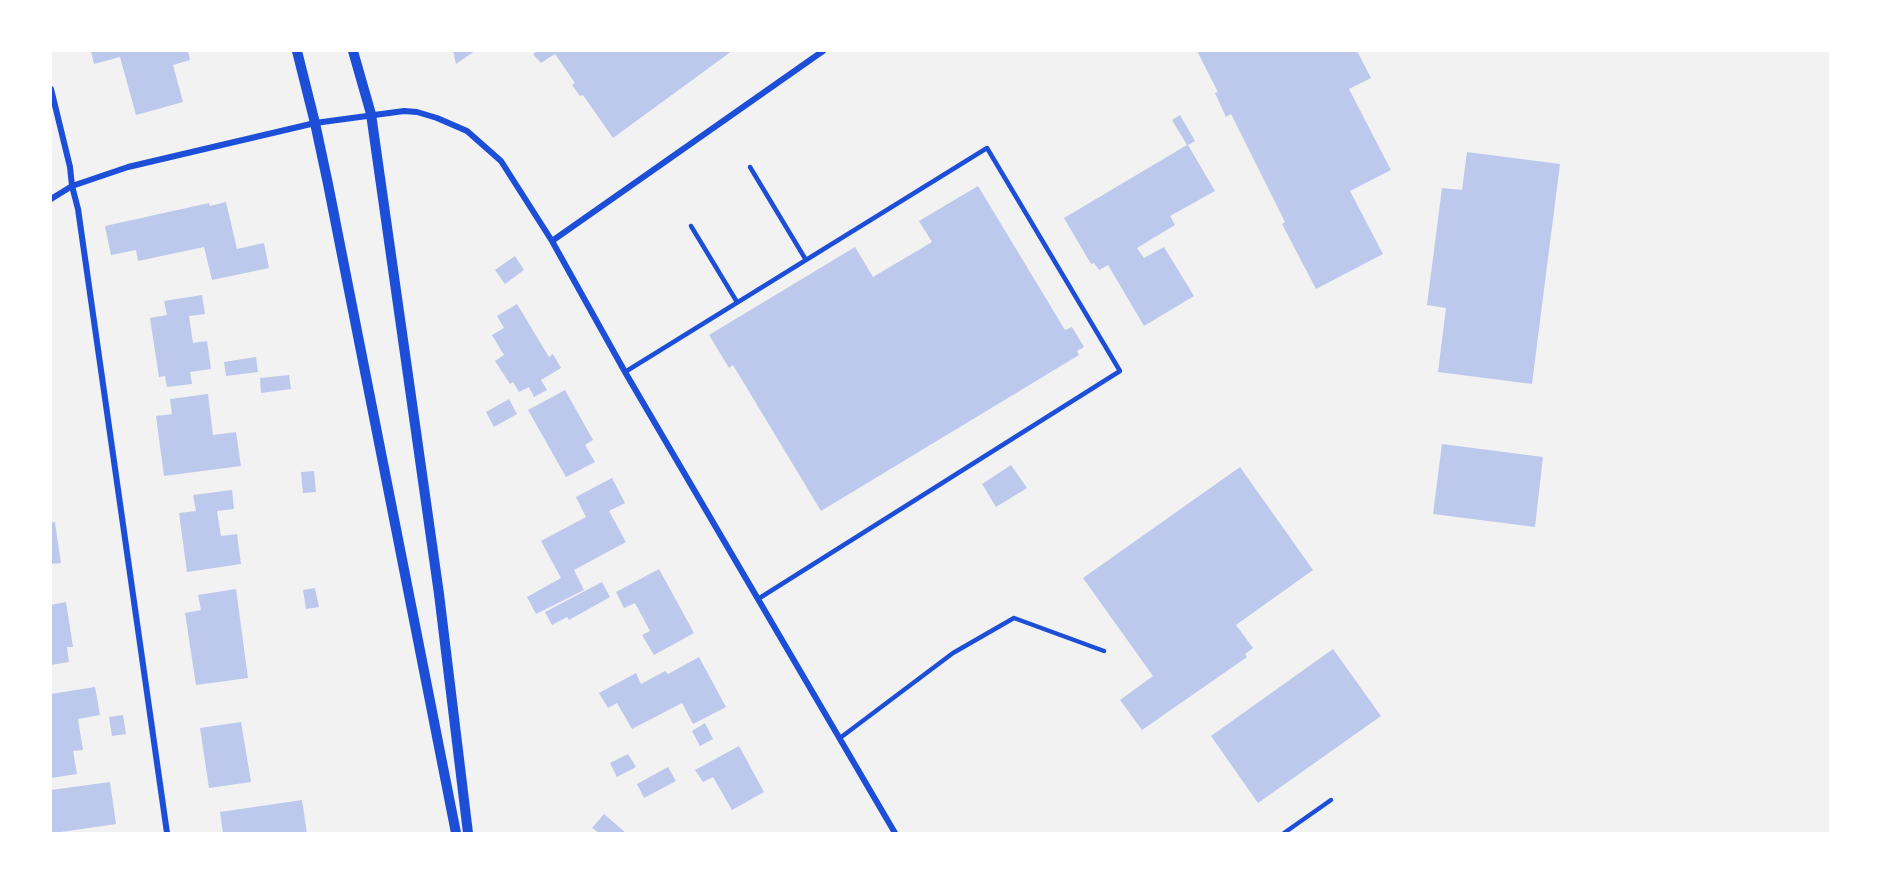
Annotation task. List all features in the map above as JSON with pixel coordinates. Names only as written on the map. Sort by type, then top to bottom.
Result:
[{"type":"street","points":[[297,51],[315,123],[456,833]]},
{"type":"street","points":[[353,51],[371,114],[439,594],[468,833]]},
{"type":"street","points":[[552,241],[823,51]]},
{"type":"street","points":[[51,89],[70,167],[80,221],[167,833]]},
{"type":"street","points":[[51,199],[72,186],[128,167],[315,123],[404,111],[437,118],[467,131],[501,161],[552,241],[625,372],[895,833]]},
{"type":"lane","points":[[625,372],[987,148],[1120,371],[758,599]]},
{"type":"lane","points":[[750,167],[806,260]]},
{"type":"lane","points":[[691,226],[737,302]]},
{"type":"lane","points":[[840,738],[953,653],[1014,618],[1104,651]]},
{"type":"lane","points":[[1284,833],[1331,800]]},
{"type":"building","points":[[91,51],[188,51],[190,60],[173,65],[183,102],[136,115],[120,57],[94,64]]},
{"type":"building","points":[[453,51],[475,51],[456,64]]},
{"type":"building","points":[[537,51],[732,51],[613,138],[583,95],[580,96],[572,85],[575,83],[555,54],[541,63],[533,54]]},
{"type":"building","points":[[1197,51],[1357,51],[1371,78],[1349,89],[1391,170],[1350,191],[1383,254],[1316,289],[1282,224],[1285,222],[1231,114],[1226,117],[1215,93],[1218,92]]},
{"type":"building","points":[[1180,115],[1195,141],[1188,145],[1215,191],[1170,216],[1175,225],[1137,248],[1144,258],[1164,247],[1194,296],[1144,326],[1108,265],[1099,270],[1094,263],[1091,264],[1064,218],[1187,145],[1172,120]]},
{"type":"building","points":[[1467,152],[1560,164],[1532,384],[1438,372],[1446,308],[1427,305],[1442,188],[1462,190]]},
{"type":"building","points":[[978,186],[1065,330],[1072,327],[1084,347],[1077,351],[1079,355],[821,511],[733,365],[729,368],[709,335],[855,247],[873,277],[932,242],[919,221]]},
{"type":"building","points":[[226,202],[237,249],[264,243],[269,268],[212,280],[204,247],[138,261],[136,250],[111,255],[105,226],[209,203],[210,206]]},
{"type":"building","points":[[515,256],[524,270],[505,284],[495,270]]},
{"type":"building","points":[[202,295],[205,314],[189,316],[193,343],[207,341],[211,369],[190,372],[192,384],[167,387],[165,376],[159,377],[150,318],[167,315],[164,301]]},
{"type":"building","points":[[517,304],[549,357],[553,354],[561,368],[541,380],[547,390],[534,397],[529,387],[519,392],[513,382],[510,384],[495,361],[504,355],[492,335],[504,328],[497,316]]},
{"type":"building","points":[[256,357],[258,372],[226,376],[224,362]]},
{"type":"building","points":[[289,375],[291,389],[261,393],[260,378]]},
{"type":"building","points":[[565,390],[593,440],[585,445],[595,462],[566,477],[528,410]]},
{"type":"building","points":[[208,394],[213,435],[236,432],[241,466],[164,476],[156,416],[172,414],[170,399]]},
{"type":"building","points":[[509,399],[517,414],[494,427],[486,412]]},
{"type":"building","points":[[1442,444],[1543,457],[1535,527],[1433,514]]},
{"type":"building","points":[[1011,465],[1027,488],[996,507],[982,484]]},
{"type":"building","points":[[1240,467],[1313,570],[1236,625],[1253,648],[1245,654],[1247,657],[1142,730],[1120,700],[1153,676],[1083,578]]},
{"type":"building","points":[[314,471],[316,492],[303,493],[301,472]]},
{"type":"building","points":[[612,478],[625,503],[609,511],[626,542],[574,570],[584,590],[536,614],[527,597],[561,578],[541,541],[586,517],[576,497]]},
{"type":"building","points":[[232,490],[234,509],[217,511],[221,536],[237,534],[241,564],[187,572],[179,513],[196,511],[193,495]]},
{"type":"building","points":[[55,522],[61,563],[51,564],[51,523]]},
{"type":"building","points":[[659,569],[694,633],[654,655],[642,635],[650,631],[635,603],[624,608],[616,592]]},
{"type":"building","points":[[602,582],[610,597],[569,620],[567,617],[552,625],[545,612]]},
{"type":"building","points":[[315,588],[319,607],[306,609],[303,590]]},
{"type":"building","points":[[236,589],[248,678],[196,685],[185,613],[201,610],[198,595]]},
{"type":"building","points":[[66,602],[73,647],[67,647],[69,662],[51,665],[51,605]]},
{"type":"building","points":[[1333,649],[1381,716],[1258,803],[1211,736]]},
{"type":"building","points":[[699,657],[726,707],[693,724],[682,703],[632,729],[617,703],[608,708],[599,693],[636,673],[641,684],[665,671],[668,674]]},
{"type":"building","points":[[95,687],[100,715],[78,719],[83,750],[73,751],[77,774],[51,778],[51,694]]},
{"type":"building","points":[[123,715],[126,734],[112,736],[109,717]]},
{"type":"building","points":[[241,722],[251,782],[209,788],[200,728]]},
{"type":"building","points":[[705,723],[713,739],[700,746],[692,731]]},
{"type":"building","points":[[739,746],[764,792],[732,810],[713,777],[703,782],[695,770]]},
{"type":"building","points":[[628,754],[636,767],[617,777],[610,763]]},
{"type":"building","points":[[668,767],[676,781],[644,798],[637,784]]},
{"type":"building","points":[[110,782],[116,824],[51,833],[51,790]]},
{"type":"building","points":[[302,800],[307,833],[223,833],[220,812]]},
{"type":"building","points":[[604,814],[626,833],[599,833],[592,828]]}]
